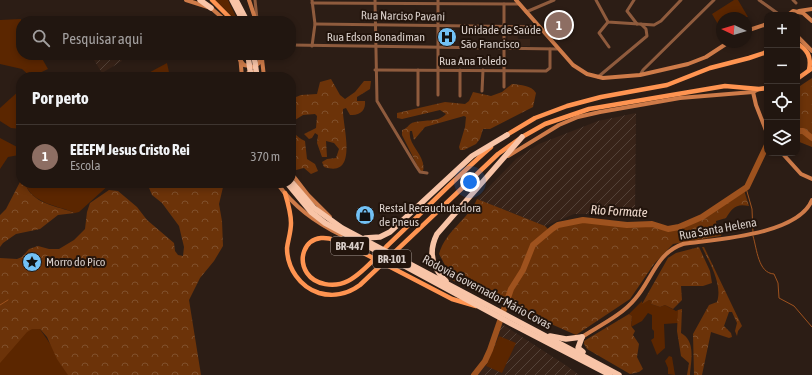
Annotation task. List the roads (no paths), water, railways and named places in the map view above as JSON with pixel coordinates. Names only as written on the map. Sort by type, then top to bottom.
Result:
[{"type":"highway","points":[[200,0],[210,8]]},
{"type":"highway","points":[[232,0],[240,16]]},
{"type":"highway","points":[[237,0],[245,16]]},
{"type":"highway","points":[[251,60],[251,72]]},
{"type":"highway","points":[[252,60],[256,72]]},
{"type":"highway","points":[[357,235],[372,238],[390,232],[472,156],[507,135]]},
{"type":"highway","points":[[452,286],[442,277],[434,265],[431,253],[434,241],[442,228],[522,137]]},
{"type":"highway","name":"Rodovia Governador Mário Covas","points":[[296,187],[314,208],[342,228],[452,286],[512,322],[610,375]]},
{"type":"highway","name":"Rodovia Governador Mário Covas","points":[[291,188],[311,212],[350,237],[482,308],[490,309]]},
{"type":"highway","name":"Rodovia Governador Mário Covas","points":[[512,322],[542,334],[620,375]]},
{"type":"highway","points":[[542,334],[564,338],[582,337],[578,345],[579,350],[607,365],[620,375]]},
{"type":"main road","points":[[212,0],[228,16]]},
{"type":"main road","points":[[800,46],[809,54],[811,61],[811,69],[800,77]]},
{"type":"main road","name":"BR-447","points":[[482,308],[457,301],[345,243],[323,238],[314,240],[307,246],[302,257],[303,266],[308,275],[317,282],[324,284],[336,284],[347,281],[367,266],[396,238],[480,157],[507,135],[535,118],[567,106],[595,98],[659,87],[682,80],[710,68],[764,53]]},
{"type":"main road","name":"BR-447","points":[[285,193],[290,217],[288,248],[289,262],[295,275],[305,286],[322,294],[340,294],[356,288],[405,243],[486,164],[522,137],[552,120],[584,110],[725,86],[760,89]]},
{"type":"main road","points":[[760,89],[764,88]]},
{"type":"street","points":[[186,0],[210,8],[220,16]]},
{"type":"street","points":[[249,0],[255,16]]},
{"type":"street","points":[[252,8],[254,0]]},
{"type":"street","points":[[254,0],[256,16]]},
{"type":"street","points":[[526,12],[554,0]]},
{"type":"street","points":[[596,0],[608,22]]},
{"type":"street","points":[[634,0],[627,11],[637,24]]},
{"type":"street","points":[[608,22],[650,25],[658,23],[681,0]]},
{"type":"street","points":[[640,75],[643,70],[714,0]]},
{"type":"street","points":[[759,0],[776,12]]},
{"type":"street","points":[[793,0],[796,3]]},
{"type":"street","points":[[312,46],[315,24],[312,2],[438,2],[504,4],[518,2],[558,49],[580,70],[598,77],[607,79],[640,75],[694,62],[718,48]]},
{"type":"street","points":[[375,2],[374,46],[376,96],[379,107],[420,172],[427,173]]},
{"type":"street","points":[[438,2],[438,95]]},
{"type":"street","points":[[504,4],[504,87]]},
{"type":"street","points":[[794,11],[812,9]]},
{"type":"street","points":[[794,11],[803,13],[812,21]]},
{"type":"street","points":[[608,22],[599,33],[609,46]]},
{"type":"street","name":"Rua Narciso Pavani","points":[[315,24],[538,27]]},
{"type":"street","points":[[598,77],[647,36],[641,24]]},
{"type":"street","points":[[752,29],[764,25]]},
{"type":"street","points":[[800,39],[812,51]]},
{"type":"street","name":"Rua Edson Bonadiman","points":[[296,45],[558,49]]},
{"type":"street","name":"Rua Ana Toledo","points":[[375,70],[548,70],[550,49]]},
{"type":"street","points":[[240,60],[242,72]]},
{"type":"street","points":[[241,60],[244,66],[254,67],[259,63],[260,60]]},
{"type":"street","points":[[261,60],[263,72]]},
{"type":"street","points":[[418,70],[418,105]]},
{"type":"street","points":[[460,70],[460,96]]},
{"type":"street","points":[[482,91],[483,70]]},
{"type":"street","points":[[494,168],[532,140],[559,125],[578,117],[674,99],[753,92],[760,89]]},
{"type":"street","points":[[753,92],[756,105],[764,125]]},
{"type":"street","points":[[785,156],[801,174],[812,178]]},
{"type":"street","points":[[296,179],[318,206],[342,228]]},
{"type":"street","points":[[281,188],[308,216],[323,226],[350,237]]},
{"type":"street","name":"Rua Santa Helena","points":[[582,337],[635,300],[663,256],[671,249],[683,244],[766,231],[798,217],[806,211],[812,200]]},
{"type":"waterway","name":"Rio Formate","points":[[800,131],[803,131],[812,138]]},
{"type":"waterway","name":"Rio Formate","points":[[474,375],[485,361],[490,350],[511,289],[523,270],[533,245],[552,229],[558,225],[583,220],[627,225],[652,224],[668,229],[679,227],[702,217],[747,187],[764,151]]},
{"type":"waterway","points":[[746,188],[752,209],[753,233]]},
{"type":"waterway","points":[[753,236],[761,265],[769,273],[774,274],[778,283],[779,298],[794,306],[812,327]]},
{"type":"waterway","points":[[0,305],[8,300]]},
{"type":"place","name":"EEEFM Jesus Cristo Rei","points":[[559,25]]},
{"type":"place","name":"Unidade de Saúde São Francisco","points":[[447,37]]},
{"type":"place","name":"Restal Recauchutadora de Pneus","points":[[365,215]]},
{"type":"place","name":"Morro do Pico","points":[[32,262]]}]
